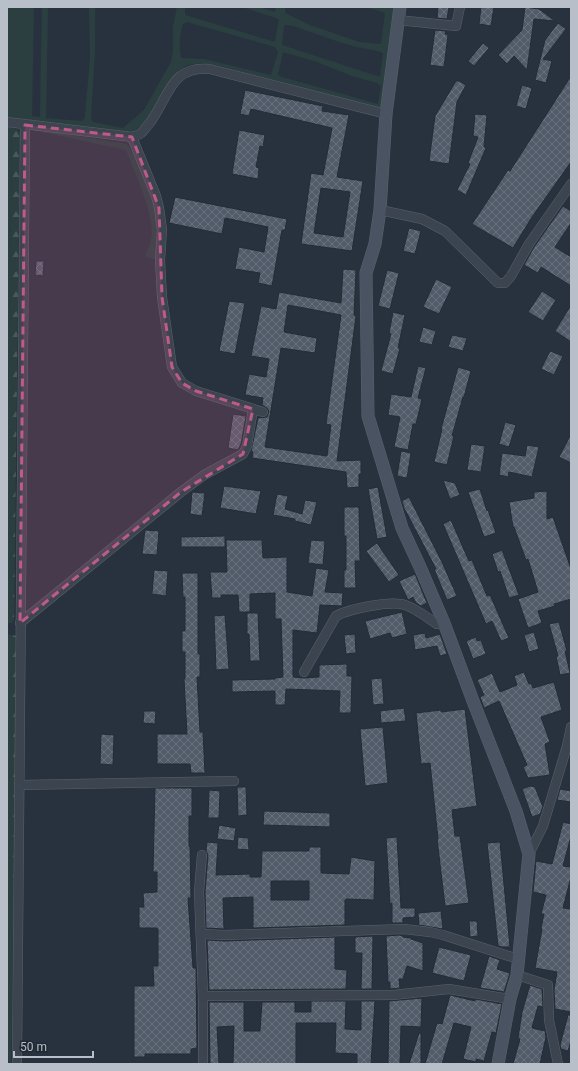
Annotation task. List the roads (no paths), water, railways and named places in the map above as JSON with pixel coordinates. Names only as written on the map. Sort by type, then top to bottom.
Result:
[{"type":"street","points":[[400,7],[386,114],[380,210],[375,244],[366,273],[368,416],[402,528],[444,623],[516,810],[529,854]]},
{"type":"street","points":[[398,20],[456,26],[460,7]]},
{"type":"street","points":[[7,122],[132,137],[142,133],[154,117],[177,78],[189,70],[199,68],[210,69],[386,114]]},
{"type":"street","points":[[17,1064],[25,125]]},
{"type":"street","points":[[132,137],[156,196],[159,208],[162,230],[160,260],[162,297],[172,366],[182,383],[196,391],[263,412]]},
{"type":"street","points":[[380,210],[422,219],[445,231],[498,282],[505,283],[511,276],[529,244],[571,184]]},
{"type":"street","points":[[20,623],[181,492],[204,475],[243,454],[247,446],[254,409]]},
{"type":"street","points":[[304,672],[336,616],[343,612],[352,609],[396,603],[406,605],[437,624],[444,623]]},
{"type":"street","points":[[498,1064],[510,999],[517,975],[529,854],[543,826],[567,746],[571,726]]},
{"type":"street","points":[[19,785],[234,780]]},
{"type":"street","points":[[202,854],[199,892],[203,996],[203,1064]]},
{"type":"street","points":[[201,934],[225,935],[404,929],[443,935],[518,959]]},
{"type":"street","points":[[517,975],[548,985],[549,1020],[558,1064]]},
{"type":"street","points":[[203,996],[393,995],[449,989],[510,999]]}]
